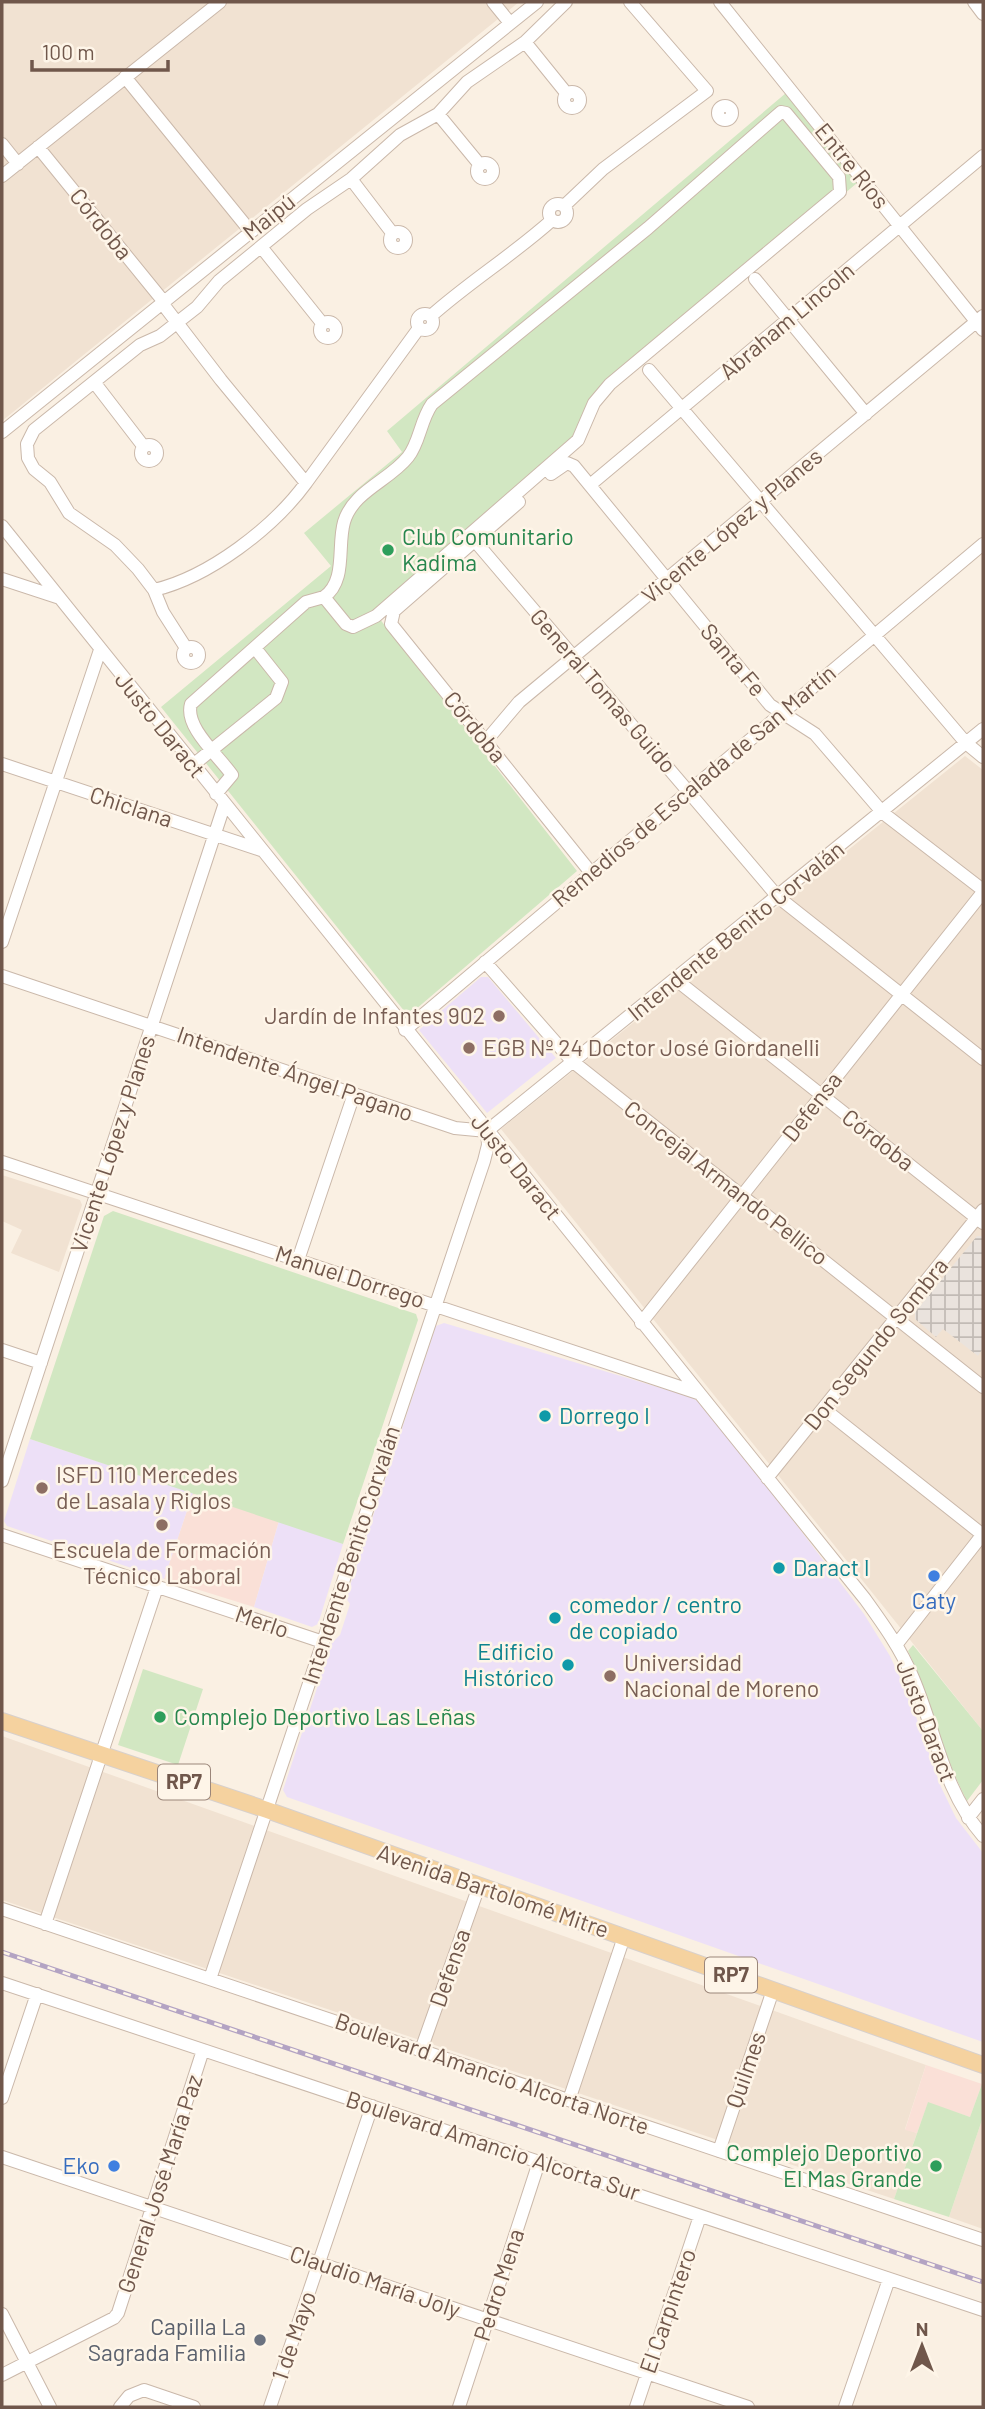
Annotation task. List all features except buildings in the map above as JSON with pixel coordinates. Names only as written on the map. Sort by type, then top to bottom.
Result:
[{"type":"main road","name":"Avenida Bartolomé Mitre","points":[[2,1721],[267,1810],[983,2065]]},
{"type":"street","points":[[2,176],[220,2]]},
{"type":"street","points":[[493,2],[510,23]]},
{"type":"street","name":"Maipú","points":[[2,432],[537,2]]},
{"type":"street","points":[[187,649],[163,612],[154,590],[115,545],[69,513],[50,482],[34,469],[28,458],[27,444],[34,430],[140,345],[177,323],[209,295],[219,281],[307,209],[351,179],[400,135],[438,114],[467,82],[525,42],[566,2]]},
{"type":"street","points":[[630,2],[679,56]]},
{"type":"street","points":[[640,2],[720,108]]},
{"type":"street","name":"Entre Ríos","points":[[721,2],[901,227],[981,322]]},
{"type":"street","points":[[974,2],[983,14]]},
{"type":"street","points":[[525,42],[567,94]]},
{"type":"street","points":[[125,77],[251,232]]},
{"type":"street","points":[[154,590],[183,582],[210,567],[275,519],[306,483],[419,328],[431,328],[431,316],[552,220],[549,215],[552,206],[564,206],[603,169],[707,91]]},
{"type":"street","points":[[216,794],[232,775],[214,749],[197,733],[189,718],[191,704],[306,602],[324,597],[337,581],[344,523],[348,512],[355,502],[406,459],[432,404],[648,228],[781,112],[786,113],[839,177],[840,192],[610,384],[594,403],[578,440],[376,615],[353,627],[346,624],[324,597]]},
{"type":"street","points":[[438,114],[480,165]]},
{"type":"street","points":[[2,144],[18,164]]},
{"type":"street","name":"Córdoba","points":[[38,147],[306,483]]},
{"type":"street","name":"Abraham Lincoln","points":[[590,485],[983,156]]},
{"type":"street","points":[[351,179],[393,234]]},
{"type":"street","points":[[262,248],[323,323]]},
{"type":"street","points":[[755,279],[866,414]]},
{"type":"street","name":"Vicente López y Planes","points":[[486,741],[519,702],[981,322]]},
{"type":"street","points":[[649,370],[759,503],[966,743],[983,757]]},
{"type":"street","points":[[94,382],[144,447]]},
{"type":"street","name":"Santa Fe","points":[[475,541],[567,463],[590,485],[770,705],[815,734],[883,813],[983,891]]},
{"type":"street","name":"Justo Daract","points":[[2,526],[865,1599],[896,1644],[913,1677],[944,1771],[968,1818],[983,1836]]},
{"type":"street","name":"Córdoba","points":[[475,541],[394,611],[391,624],[593,874]]},
{"type":"street","name":"General Tomas Guido","points":[[475,541],[778,897],[983,1059]]},
{"type":"street","name":"Remedios de Escalada de San Martín","points":[[405,1030],[983,544]]},
{"type":"street","points":[[2,579],[60,598]]},
{"type":"street","points":[[193,765],[276,698],[281,689],[282,682],[256,648]]},
{"type":"street","points":[[2,942],[100,650]]},
{"type":"street","name":"Intendente Benito Corvalán","points":[[210,1979],[484,1161],[488,1145],[487,1131],[883,813],[983,729]]},
{"type":"street","name":"Chiclana","points":[[2,764],[261,850]]},
{"type":"street","name":"Vicente López y Planes","points":[[2,1482],[225,806]]},
{"type":"street","name":"Defensa","points":[[641,1323],[983,891]]},
{"type":"street","name":"Concejal Armando Pellico","points":[[485,962],[572,1061],[983,1387]]},
{"type":"street","name":"Intendente Ángel Pagano","points":[[2,976],[354,1094],[470,1131],[487,1131]]},
{"type":"street","name":"Córdoba","points":[[675,979],[981,1217]]},
{"type":"street","points":[[298,1260],[354,1094]]},
{"type":"street","name":"Manuel Dorrego","points":[[2,1161],[698,1393]]},
{"type":"street","name":"Don Segundo Sombra","points":[[767,1478],[981,1217]]},
{"type":"street","points":[[2,1350],[41,1363]]},
{"type":"street","points":[[824,1409],[983,1534],[896,1644]]},
{"type":"street","name":"Merlo","points":[[2,1535],[323,1642]]},
{"type":"street","points":[[45,1924],[157,1587]]},
{"type":"street","points":[[968,1818],[983,1799]]},
{"type":"street","name":"Defensa","points":[[421,2050],[479,1886]]},
{"type":"street","name":"Boulevard Amancio Alcorta Norte","points":[[2,1909],[983,2239]]},
{"type":"street","points":[[569,2100],[624,1937]]},
{"type":"street","name":"Boulevard Amancio Alcorta Sur","points":[[2,1983],[983,2310]]},
{"type":"street","name":"Quilmes","points":[[719,2151],[774,1990]]},
{"type":"street","points":[[2,2098],[37,1994]]},
{"type":"street","name":"General José María Paz","points":[[26,2362],[114,2318],[204,2050]]},
{"type":"street","name":"1 de Mayo","points":[[270,2407],[372,2106]]},
{"type":"street","name":"Claudio María Joly","points":[[2,2157],[748,2407]]},
{"type":"street","name":"Pedro Mena","points":[[459,2407],[539,2162]]},
{"type":"street","name":"El Carpintero","points":[[636,2407],[700,2216]]},
{"type":"street","points":[[845,2407],[889,2279]]},
{"type":"street","points":[[2,2314],[50,2407]]},
{"type":"street","points":[[2,2375],[26,2362]]},
{"type":"street","points":[[120,2407],[135,2392],[157,2392],[194,2407]]},
{"type":"shaded area","points":[[2,2],[519,2],[2,421]]},
{"type":"shaded area","points":[[965,756],[983,770],[983,1731],[501,1129]]},
{"type":"shaded area","name":"EGB Nº 24 Doctor José Giordanelli","points":[[481,977],[488,977],[556,1058],[487,1113],[419,1030]]},
{"type":"shaded area","points":[[2,1175],[80,1200],[82,1205],[59,1272],[11,1253],[22,1230],[2,1221]]},
{"type":"shaded area","points":[[977,1236],[983,1236],[983,1348],[978,1356],[943,1329],[936,1337],[915,1319],[915,1312]]},
{"type":"shaded area","name":"Universidad Nacional de Moreno","points":[[444,1323],[691,1397],[707,1407],[864,1614],[890,1656],[909,1697],[941,1787],[956,1818],[983,1853],[983,2042],[287,1797],[283,1790],[332,1643],[340,1635],[350,1604],[346,1598],[436,1326]]},
{"type":"shaded area","points":[[30,1439],[193,1493],[164,1579],[7,1526],[4,1521]]},
{"type":"shaded area","points":[[193,1493],[279,1521],[254,1607],[164,1579]]},
{"type":"shaded area","points":[[279,1521],[343,1544],[318,1624],[312,1627],[254,1607]]},
{"type":"shaded area","points":[[2,1736],[926,2065],[905,2129],[917,2133],[894,2199],[2,1900]]},
{"type":"shaded area","points":[[926,2065],[982,2084],[970,2117],[928,2103],[917,2133],[905,2130]]},
{"type":"shaded area","points":[[983,2117],[983,2229],[949,2217]]},
{"type":"green space","name":"Club Comunitario Kadima","points":[[786,93],[857,183],[597,403],[579,445],[379,618],[577,871],[415,1010],[405,1012],[161,707],[331,566],[304,533],[402,452],[387,431]]},
{"type":"green space","points":[[113,1211],[416,1314],[418,1320],[343,1544],[30,1439],[104,1216]]},
{"type":"green space","points":[[913,1645],[983,1731],[983,1780],[967,1801],[908,1651]]},
{"type":"green space","name":"Complejo Deportivo Las Leñas","points":[[143,1669],[203,1689],[178,1765],[118,1745]]},
{"type":"green space","name":"Complejo Deportivo El Mas Grande","points":[[982,2084],[983,2117],[949,2217],[894,2199],[928,2102],[970,2117]]},
{"type":"railway","points":[[2,1952],[983,2282]]},
{"type":"place","name":"Club Comunitario Kadima","points":[[388,550]]},
{"type":"place","name":"Jardín de Infantes 902","points":[[499,1016]]},
{"type":"place","name":"EGB Nº 24 Doctor José Giordanelli","points":[[469,1048]]},
{"type":"place","name":"Dorrego I","points":[[545,1416]]},
{"type":"place","name":"ISFD 110 Mercedes de Lasala y Riglos","points":[[42,1488]]},
{"type":"place","name":"Escuela de Formación Técnico Laboral","points":[[162,1525]]},
{"type":"place","name":"Daract I","points":[[779,1568]]},
{"type":"place","name":"Caty","points":[[934,1576]]},
{"type":"place","name":"comedor / centro de copiado","points":[[555,1618]]},
{"type":"place","name":"Edificio Histórico","points":[[568,1665]]},
{"type":"place","name":"Universidad Nacional de Moreno","points":[[610,1676]]},
{"type":"place","name":"Complejo Deportivo Las Leñas","points":[[160,1717]]},
{"type":"place","name":"Eko","points":[[114,2166]]},
{"type":"place","name":"Complejo Deportivo El Mas Grande","points":[[936,2166]]},
{"type":"place","name":"Capilla La Sagrada Familia","points":[[260,2340]]}]
